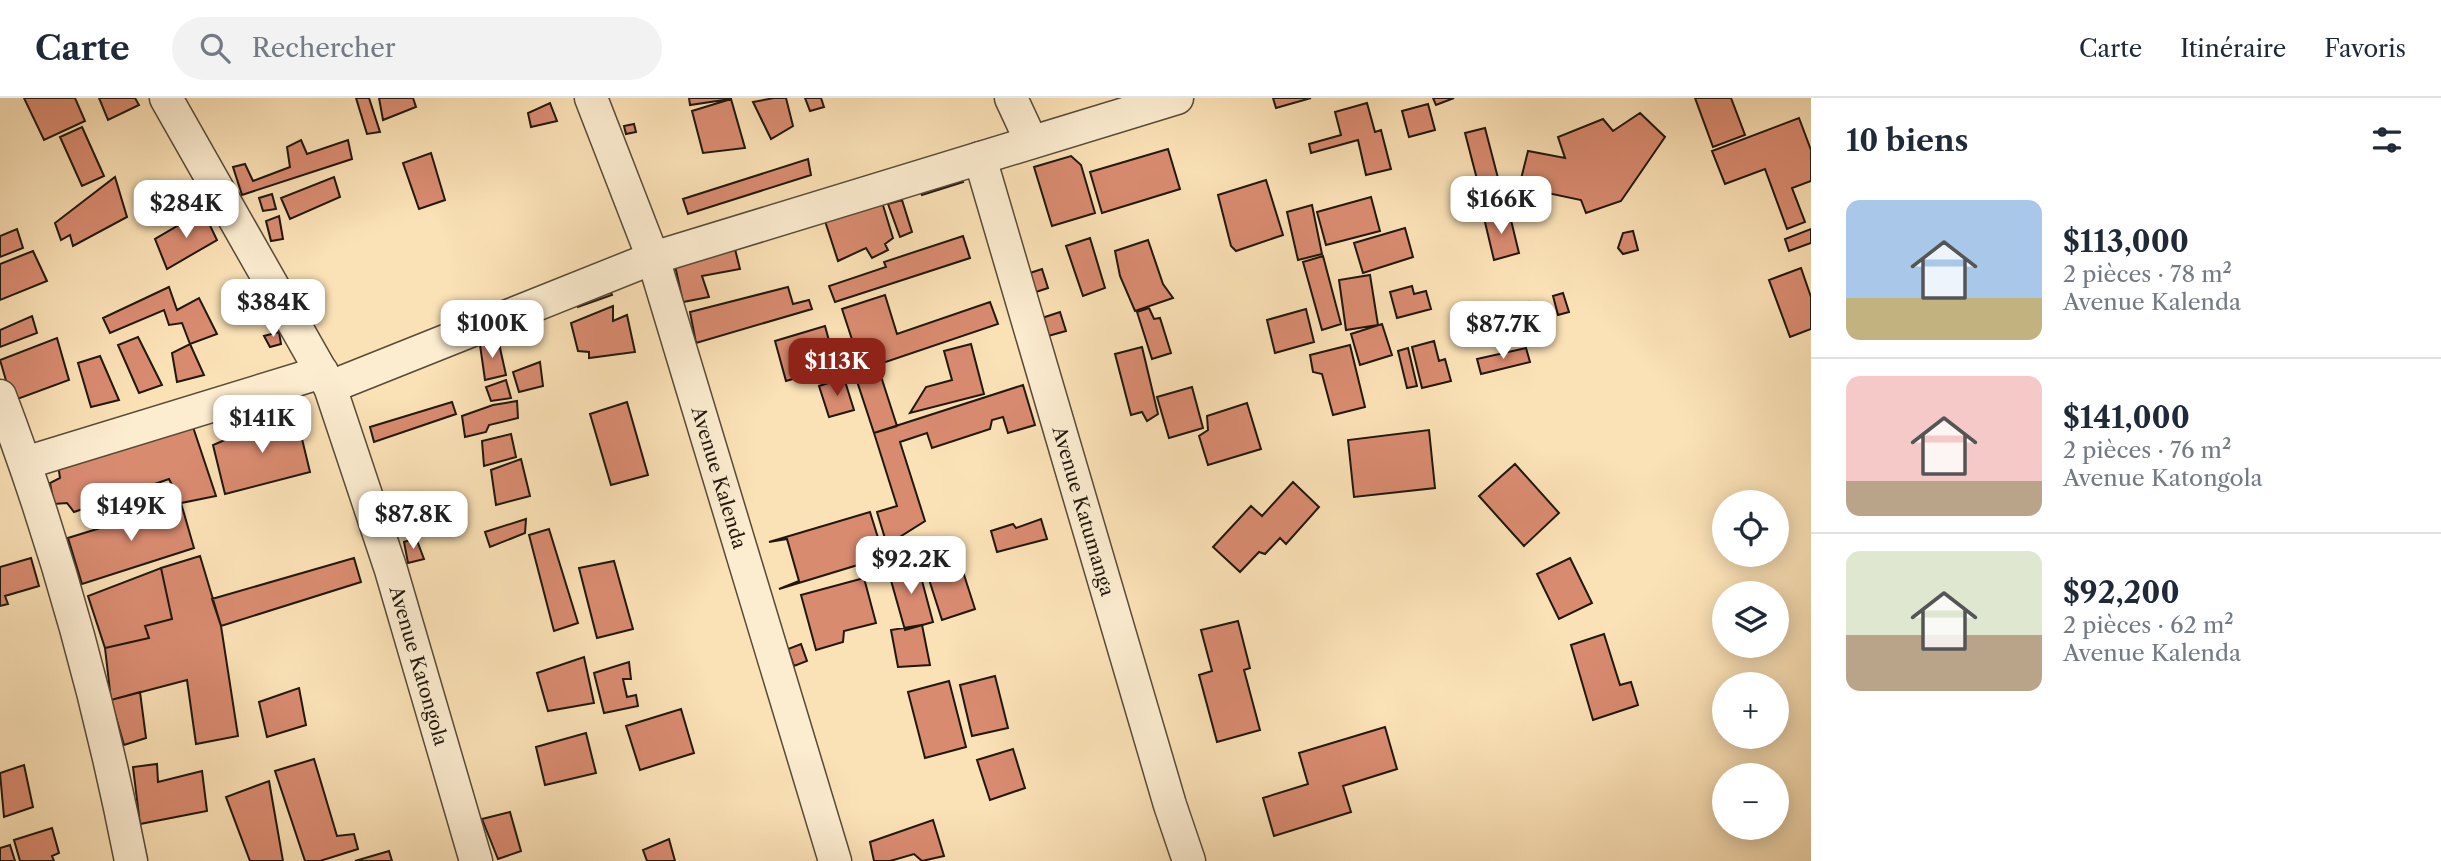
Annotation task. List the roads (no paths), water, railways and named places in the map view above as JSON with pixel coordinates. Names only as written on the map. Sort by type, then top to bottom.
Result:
[{"type":"street","name":"Avenue Katongola","points":[[166,98],[326,379],[391,570],[476,861]]},
{"type":"street","name":"Avenue Kalenda","points":[[591,98],[653,258],[707,426],[835,861]]},
{"type":"street","points":[[1011,98],[1031,141]]},
{"type":"street","points":[[25,463],[326,379],[653,258],[1177,98]]},
{"type":"street","name":"Avenue Katumanga","points":[[980,158],[1170,805],[1189,861]]},
{"type":"street","points":[[0,396],[25,463],[87,671],[131,861]]}]
